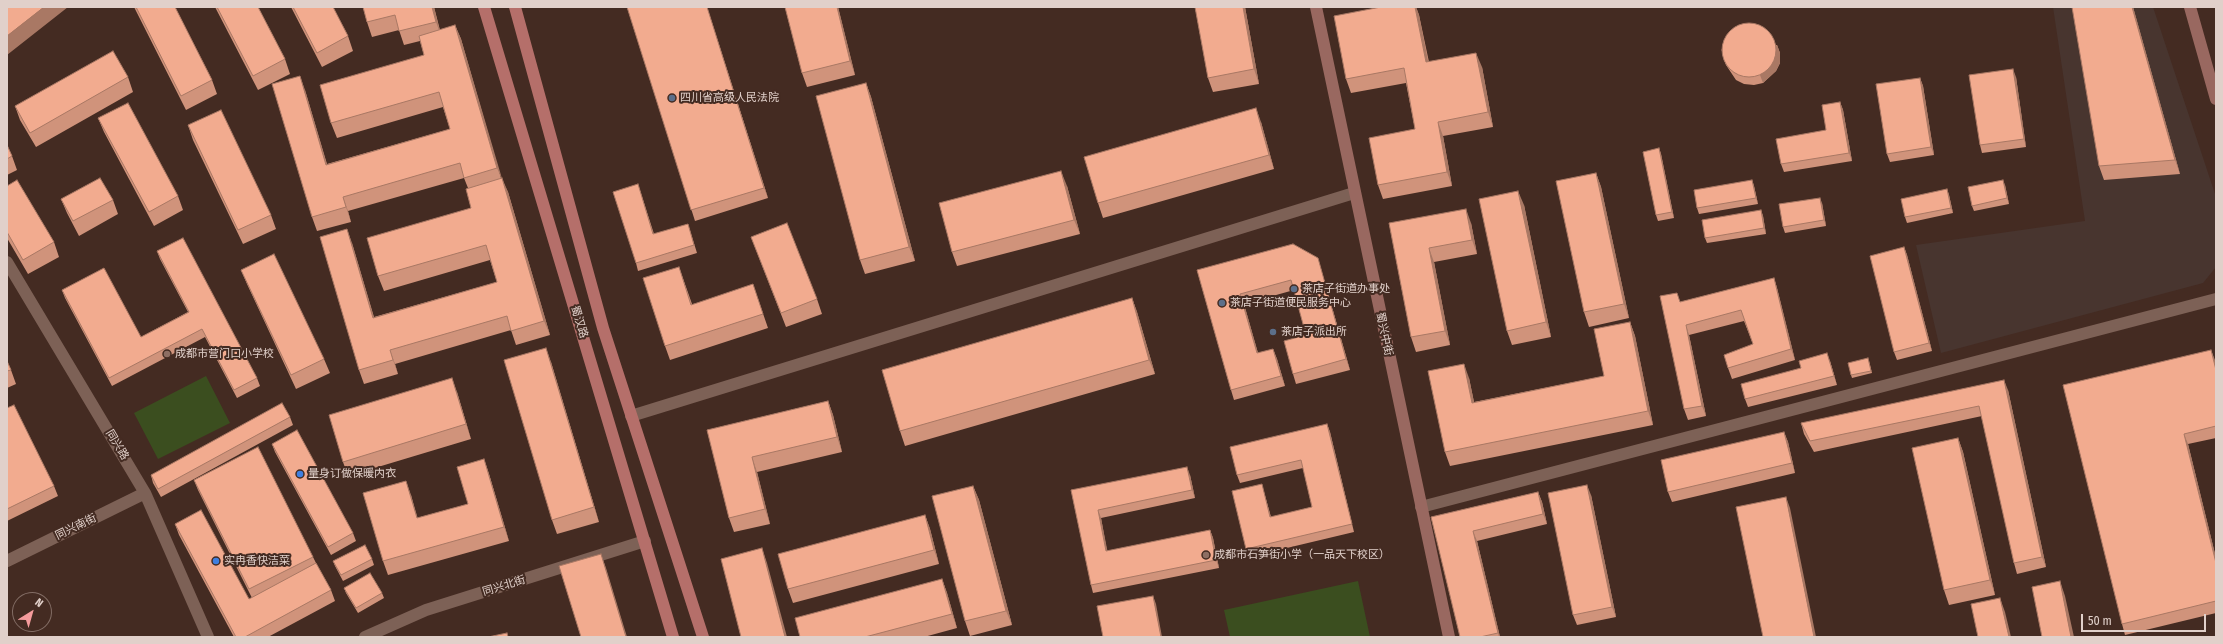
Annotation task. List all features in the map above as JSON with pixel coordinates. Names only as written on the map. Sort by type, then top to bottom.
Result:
[{"type":"main road","name":"蜀汉路","points":[[484,7],[674,637]]},
{"type":"main road","name":"蜀汉路","points":[[515,7],[603,328],[703,637]]},
{"type":"street","name":"蜀兴中街","points":[[1316,7],[1354,193],[1449,637]]},
{"type":"street","points":[[2190,7],[2216,99]]},
{"type":"street","points":[[631,416],[1354,193]]},
{"type":"street","name":"同兴路","points":[[7,262],[145,493],[208,637]]},
{"type":"street","points":[[1421,507],[2216,299]]},
{"type":"street","name":"同兴南街","points":[[7,561],[145,493]]},
{"type":"street","name":"同兴北街","points":[[365,637],[426,610],[645,541]]},
{"type":"shaded area","points":[[2053,7],[2153,7],[2216,197],[2216,267],[2203,283],[1941,353],[1916,245],[2085,221]]},
{"type":"green space","points":[[206,376],[230,423],[158,459],[134,413]]},
{"type":"green space","points":[[1358,581],[1370,637],[1230,637],[1224,610]]},
{"type":"building","points":[[7,7],[44,7],[7,36]]},
{"type":"building","points":[[136,7],[175,7],[212,80],[181,96]]},
{"type":"building","points":[[217,7],[258,7],[285,59],[253,76]]},
{"type":"building","points":[[293,7],[333,7],[348,36],[317,53]]},
{"type":"building","points":[[363,7],[432,7],[436,22],[399,31],[395,15],[367,22]]},
{"type":"building","points":[[627,7],[707,7],[764,188],[691,210]]},
{"type":"building","points":[[785,7],[837,7],[850,61],[802,73]]},
{"type":"building","points":[[1195,7],[1243,7],[1254,69],[1208,78]]},
{"type":"building","points":[[1381,7],[1415,7],[1426,62],[1476,53],[1488,112],[1438,122],[1447,172],[1378,185],[1369,138],[1415,129],[1404,68],[1346,79],[1334,16]]},
{"type":"building","points":[[2072,7],[2132,7],[2175,160],[2099,166]]},
{"type":"building","points":[[1749,23],[1759,25],[1768,31],[1774,40],[1776,50],[1774,60],[1768,69],[1759,75],[1749,77],[1739,75],[1730,69],[1724,60],[1722,50],[1724,40],[1730,31],[1739,25]]},
{"type":"building","points":[[455,25],[497,168],[464,178],[460,163],[343,197],[346,207],[312,217],[272,84],[300,76],[326,165],[450,129],[439,92],[331,123],[320,85],[424,55],[419,36]]},
{"type":"building","points":[[113,51],[128,77],[30,133],[15,106]]},
{"type":"building","points":[[2013,69],[2024,139],[1980,145],[1969,75]]},
{"type":"building","points":[[1920,78],[1931,147],[1887,154],[1876,84]]},
{"type":"building","points":[[866,83],[909,247],[860,260],[816,96]]},
{"type":"building","points":[[1840,102],[1849,153],[1781,164],[1776,139],[1826,130],[1822,105]]},
{"type":"building","points":[[128,103],[178,196],[149,212],[98,118]]},
{"type":"building","points":[[1256,108],[1269,155],[1098,203],[1084,157]]},
{"type":"building","points":[[221,110],[271,215],[238,230],[188,125]]},
{"type":"building","points":[[7,145],[12,156],[7,159]]},
{"type":"building","points":[[1659,148],[1672,212],[1656,215],[1643,152]]},
{"type":"building","points":[[1061,171],[1074,220],[952,252],[939,203]]},
{"type":"building","points":[[1596,173],[1624,304],[1584,312],[1556,181]]},
{"type":"building","points":[[100,178],[113,200],[73,221],[61,199]]},
{"type":"building","points":[[502,178],[544,321],[511,331],[507,316],[390,350],[393,360],[359,370],[320,237],[347,229],[373,318],[497,282],[486,245],[378,276],[367,238],[471,208],[466,189]]},
{"type":"building","points":[[17,180],[54,242],[23,260],[7,232],[7,186]]},
{"type":"building","points":[[1752,180],[1756,198],[1697,208],[1694,190]]},
{"type":"building","points":[[2003,180],[2007,198],[1972,206],[1968,187]]},
{"type":"building","points":[[638,184],[653,234],[688,224],[694,245],[636,263],[613,192]]},
{"type":"building","points":[[1947,189],[1951,208],[1905,217],[1901,199]]},
{"type":"building","points":[[1518,191],[1546,322],[1507,331],[1479,199]]},
{"type":"building","points":[[1820,198],[1824,220],[1783,227],[1779,204]]},
{"type":"building","points":[[1466,209],[1472,240],[1429,248],[1445,331],[1411,337],[1389,223]]},
{"type":"building","points":[[1761,210],[1764,228],[1705,238],[1702,220]]},
{"type":"building","points":[[787,223],[817,299],[781,313],[751,237]]},
{"type":"building","points":[[183,238],[257,378],[234,390],[202,329],[109,378],[62,290],[104,268],[141,337],[189,312],[157,251]]},
{"type":"building","points":[[1293,244],[1318,258],[1346,359],[1293,374],[1284,341],[1306,335],[1291,280],[1240,294],[1257,353],[1273,349],[1281,376],[1231,390],[1197,270]]},
{"type":"building","points":[[1904,247],[1929,343],[1894,352],[1870,256]]},
{"type":"building","points":[[274,254],[324,359],[291,375],[241,270]]},
{"type":"building","points":[[679,267],[691,305],[753,284],[763,314],[665,346],[643,278]]},
{"type":"building","points":[[1774,278],[1791,349],[1728,368],[1724,355],[1753,344],[1741,310],[1686,325],[1702,406],[1684,409],[1660,296],[1677,293],[1680,302]]},
{"type":"building","points":[[1132,298],[1149,360],[900,431],[882,370]]},
{"type":"building","points":[[1630,322],[1648,411],[1445,452],[1428,371],[1464,364],[1472,403],[1604,376],[1594,329]]},
{"type":"building","points":[[546,348],[594,507],[552,520],[504,360]]},
{"type":"building","points":[[2211,350],[2216,370],[2216,426],[2184,434],[2216,563],[2216,601],[2122,624],[2063,385]]},
{"type":"building","points":[[1827,353],[1834,376],[1745,399],[1741,384],[1801,368],[1799,361]]},
{"type":"building","points":[[1868,358],[1871,371],[1851,375],[1848,363]]},
{"type":"building","points":[[7,361],[11,370],[7,371]]},
{"type":"building","points":[[452,378],[466,424],[343,462],[329,415]]},
{"type":"building","points":[[2004,380],[2042,557],[2014,563],[1979,406],[1810,441],[1801,423]]},
{"type":"building","points":[[828,401],[837,437],[752,457],[765,509],[729,518],[707,430]]},
{"type":"building","points":[[282,403],[290,417],[158,489],[151,475]]},
{"type":"building","points":[[14,405],[54,486],[7,509],[7,408]]},
{"type":"building","points":[[1327,424],[1352,524],[1246,549],[1232,491],[1262,484],[1270,517],[1312,507],[1301,460],[1237,475],[1230,447]]},
{"type":"building","points":[[297,430],[353,533],[328,547],[272,444]]},
{"type":"building","points":[[1784,432],[1792,463],[1668,492],[1661,460]]},
{"type":"building","points":[[1958,438],[1990,580],[1944,590],[1912,448]]},
{"type":"building","points":[[258,447],[313,557],[249,589],[194,480]]},
{"type":"building","points":[[484,459],[504,527],[383,561],[363,493],[406,481],[417,518],[468,504],[457,467]]},
{"type":"building","points":[[1187,467],[1192,490],[1098,510],[1106,551],[1210,530],[1216,560],[1091,585],[1071,490]]},
{"type":"building","points":[[1587,485],[1612,607],[1573,615],[1548,493]]},
{"type":"building","points":[[973,486],[1006,611],[965,621],[932,496]]},
{"type":"building","points":[[1538,492],[1543,514],[1473,531],[1498,633],[1480,637],[1460,637],[1431,517]]},
{"type":"building","points":[[1786,497],[1814,637],[1763,637],[1736,507]]},
{"type":"building","points":[[201,510],[249,599],[316,563],[331,590],[245,637],[236,637],[175,524]]},
{"type":"building","points":[[925,515],[934,550],[788,589],[778,554]]},
{"type":"building","points":[[365,545],[372,559],[341,575],[333,561]]},
{"type":"building","points":[[762,548],[785,637],[741,637],[721,559]]},
{"type":"building","points":[[601,554],[626,637],[581,637],[559,566]]},
{"type":"building","points":[[370,573],[382,593],[356,608],[344,588]]},
{"type":"building","points":[[942,579],[952,614],[865,637],[800,637],[795,618]]},
{"type":"building","points":[[2060,581],[2071,637],[2042,637],[2032,587]]},
{"type":"building","points":[[1153,596],[1161,637],[1103,637],[1097,606]]},
{"type":"building","points":[[2000,598],[2009,637],[1978,637],[1971,604]]},
{"type":"building","points":[[507,633],[508,637],[488,637]]},
{"type":"place","name":"四川省高级人民法院","points":[[672,98]]},
{"type":"place","name":"茶店子街道办事处","points":[[1294,289]]},
{"type":"place","name":"茶店子街道便民服务中心","points":[[1222,303]]},
{"type":"place","name":"茶店子派出所","points":[[1273,332]]},
{"type":"place","name":"成都市营门口小学校","points":[[167,354]]},
{"type":"place","name":"量身订做保暖内衣","points":[[300,474]]},
{"type":"place","name":"成都市石笋街小学（一品天下校区）","points":[[1206,555]]},
{"type":"place","name":"实冉香快洁菜","points":[[216,561]]}]
